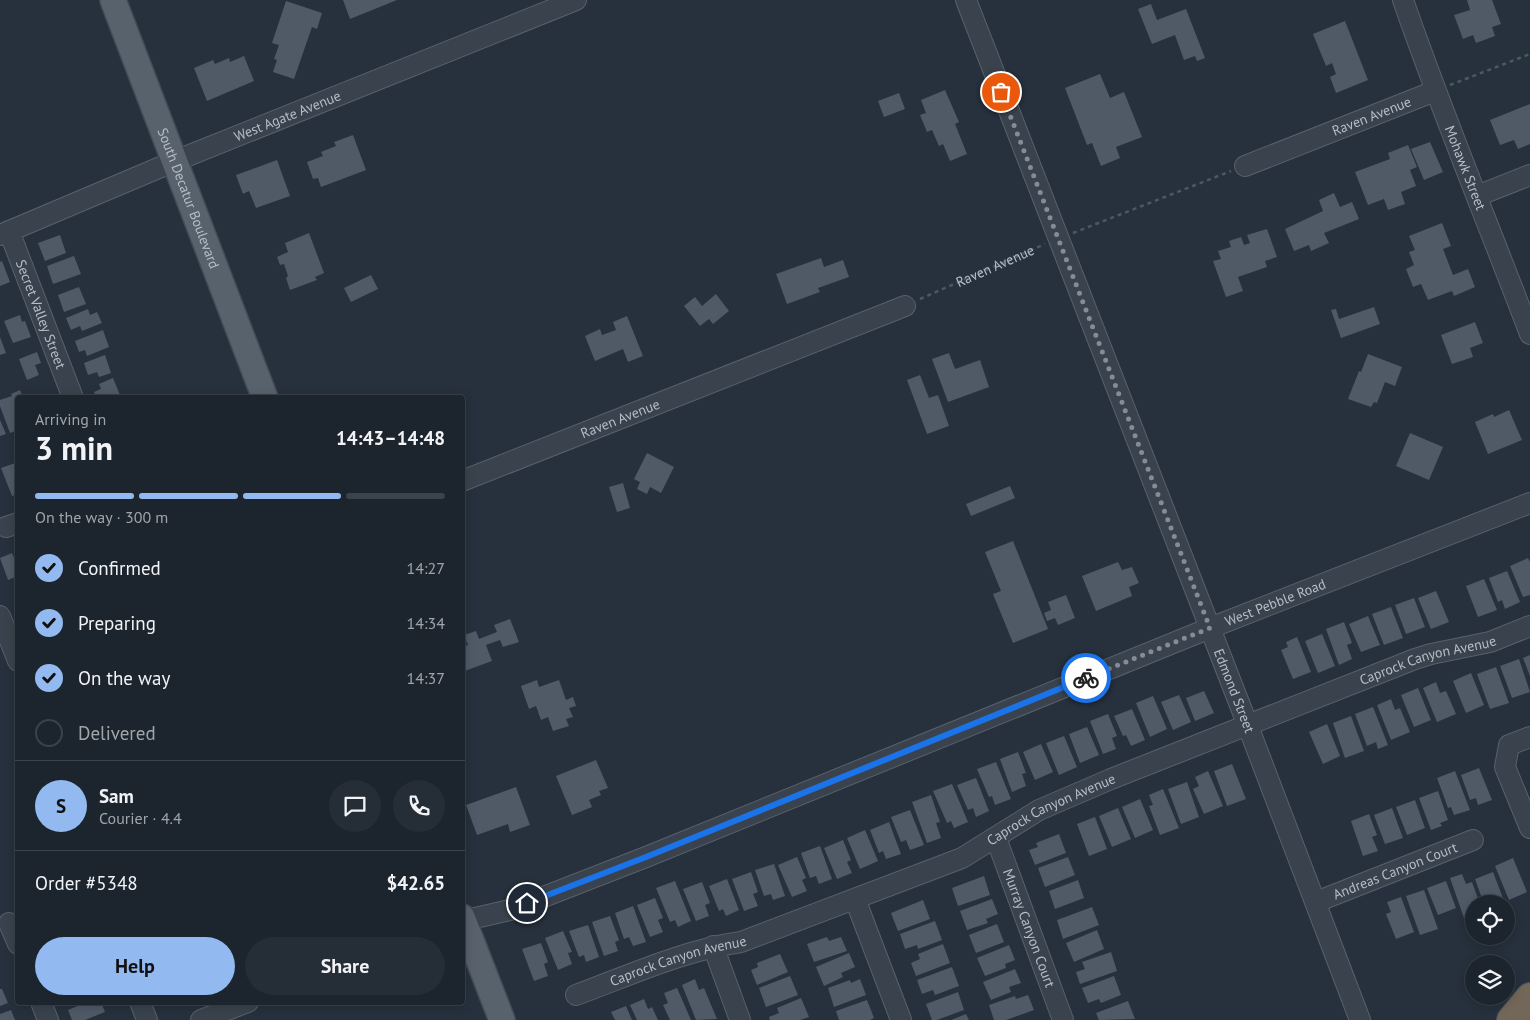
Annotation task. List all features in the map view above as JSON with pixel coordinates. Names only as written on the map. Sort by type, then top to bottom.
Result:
[{"type":"highway","points":[[1511,1020],[1530,998]]},
{"type":"main road","name":"South Decatur Boulevard","points":[[113,0],[264,395]]},
{"type":"main road","points":[[465,924],[502,1020]]},
{"type":"street","name":"West Agate Avenue","points":[[5,233],[537,7],[576,0]]},
{"type":"street","name":"Edmond Street","points":[[966,0],[1316,902],[1357,1019]]},
{"type":"street","name":"Mohawk Street","points":[[1403,0],[1435,91],[1478,196],[1530,334]]},
{"type":"street","name":"Raven Avenue","points":[[1245,166],[1435,91]]},
{"type":"street","points":[[1478,196],[1530,175]]},
{"type":"street","name":"Secret Valley Street","points":[[5,233],[72,395]]},
{"type":"street","name":"Raven Avenue","points":[[465,480],[905,306]]},
{"type":"street","name":"West Pebble Road","points":[[465,919],[510,910],[1210,628],[1530,503]]},
{"type":"street","points":[[0,616],[10,656]]},
{"type":"street","name":"Caprock Canyon Avenue","points":[[576,995],[712,946],[741,942],[962,858],[1039,810],[1111,779],[1415,659],[1490,642],[1530,626]]},
{"type":"street","points":[[1530,737],[1509,745],[1506,767],[1530,828]]},
{"type":"street","name":"Murray Canyon Court","points":[[996,838],[1063,1020]]},
{"type":"street","name":"Andreas Canyon Court","points":[[1316,902],[1474,840]]},
{"type":"street","points":[[855,899],[902,1020]]},
{"type":"street","points":[[9,923],[15,937]]},
{"type":"street","points":[[712,946],[740,1020]]},
{"type":"street","points":[[42,1005],[48,1020]]},
{"type":"street","points":[[141,1005],[146,1020]]},
{"type":"street","points":[[210,1018],[241,1005]]},
{"type":"path","points":[[1435,91],[1530,54]]},
{"type":"path","name":"Raven Avenue","points":[[905,306],[1058,239],[1245,166]]},
{"type":"building","points":[[343,0],[397,0],[350,19]]},
{"type":"building","points":[[1467,0],[1492,0],[1501,24],[1492,27],[1495,36],[1476,43],[1473,35],[1463,39],[1454,15],[1470,10]]},
{"type":"building","points":[[286,1],[322,13],[317,29],[312,27],[294,79],[273,72],[277,60],[274,59],[279,45],[272,43]]},
{"type":"building","points":[[1151,4],[1157,20],[1186,9],[1205,58],[1197,61],[1195,56],[1184,60],[1175,35],[1152,44],[1138,9]]},
{"type":"building","points":[[1345,21],[1368,80],[1336,93],[1330,77],[1336,74],[1332,63],[1326,66],[1313,34]]},
{"type":"building","points":[[244,56],[254,81],[207,101],[194,68],[213,60],[215,64],[229,58],[230,62]]},
{"type":"building","points":[[1100,74],[1110,98],[1124,92],[1142,137],[1116,147],[1120,158],[1101,166],[1092,143],[1087,145],[1065,88]]},
{"type":"building","points":[[945,90],[959,122],[955,124],[967,154],[950,161],[943,144],[939,146],[932,130],[927,132],[920,115],[926,113],[921,100]]},
{"type":"building","points":[[899,93],[905,109],[884,117],[878,101]]},
{"type":"building","points":[[1530,104],[1530,144],[1518,149],[1514,140],[1500,145],[1490,120]]},
{"type":"building","points":[[353,135],[366,170],[321,187],[318,178],[313,179],[307,162],[323,156],[321,152],[336,146],[334,142]]},
{"type":"building","points":[[1430,142],[1443,172],[1424,180],[1411,149]]},
{"type":"building","points":[[1408,145],[1417,167],[1410,170],[1416,186],[1401,192],[1405,204],[1388,210],[1384,199],[1368,205],[1355,172],[1390,159],[1388,153]]},
{"type":"building","points":[[277,160],[290,196],[256,208],[249,191],[243,194],[236,175]]},
{"type":"building","points":[[1334,193],[1340,207],[1352,202],[1359,219],[1324,233],[1329,243],[1311,251],[1309,245],[1294,251],[1285,229],[1323,211],[1319,200]]},
{"type":"building","points":[[1442,223],[1451,246],[1443,249],[1453,275],[1468,269],[1475,287],[1454,296],[1452,291],[1428,300],[1421,284],[1413,287],[1406,269],[1414,265],[1409,252],[1415,250],[1409,236]]},
{"type":"building","points":[[1267,229],[1277,257],[1265,261],[1267,267],[1238,277],[1243,291],[1226,297],[1213,261],[1221,259],[1218,251],[1231,247],[1229,241],[1241,237],[1244,245],[1250,243],[1247,235]]},
{"type":"building","points":[[309,233],[324,273],[315,277],[317,280],[290,290],[284,264],[280,265],[277,257],[288,252],[285,243]]},
{"type":"building","points":[[60,235],[66,253],[45,261],[38,243]]},
{"type":"building","points":[[74,256],[81,274],[53,284],[47,266]]},
{"type":"building","points":[[821,258],[824,267],[843,260],[849,277],[818,288],[820,292],[787,304],[776,274]]},
{"type":"building","points":[[2,261],[10,282],[0,286],[0,262]]},
{"type":"building","points":[[371,275],[378,289],[351,302],[344,288]]},
{"type":"building","points":[[79,287],[86,304],[64,312],[58,295]]},
{"type":"building","points":[[716,294],[729,311],[713,324],[709,319],[700,326],[684,306],[695,297],[702,306]]},
{"type":"building","points":[[1374,307],[1380,324],[1341,338],[1331,310],[1336,309],[1339,319]]},
{"type":"building","points":[[88,309],[90,315],[97,312],[102,323],[82,331],[80,326],[71,330],[66,318]]},
{"type":"building","points":[[20,315],[22,322],[25,321],[31,337],[13,343],[4,321]]},
{"type":"building","points":[[627,316],[643,356],[628,362],[623,349],[595,361],[585,336],[600,329],[602,335],[616,330],[613,322]]},
{"type":"building","points":[[1475,322],[1483,343],[1470,348],[1473,357],[1452,364],[1441,335]]},
{"type":"building","points":[[103,330],[109,347],[87,356],[85,350],[79,352],[75,341]]},
{"type":"building","points":[[0,337],[6,353],[0,355]]},
{"type":"building","points":[[37,352],[41,363],[35,365],[39,375],[27,380],[19,359]]},
{"type":"building","points":[[949,353],[955,369],[980,360],[989,387],[948,402],[932,359]]},
{"type":"building","points":[[1368,354],[1402,367],[1395,386],[1385,382],[1377,403],[1374,402],[1371,407],[1348,399]]},
{"type":"building","points":[[105,355],[111,373],[99,377],[97,372],[88,375],[84,363]]},
{"type":"building","points":[[920,375],[929,398],[938,395],[949,426],[927,434],[907,380]]},
{"type":"building","points":[[113,378],[120,395],[95,395],[94,392],[101,389],[99,384]]},
{"type":"building","points":[[20,390],[22,395],[15,395],[15,431],[10,433],[0,406],[0,400],[12,396],[11,394]]},
{"type":"building","points":[[1509,410],[1522,440],[1488,454],[1475,422],[1493,414],[1494,417]]},
{"type":"building","points":[[0,420],[6,434],[0,436]]},
{"type":"building","points":[[1410,433],[1443,447],[1429,480],[1396,466]]},
{"type":"building","points":[[647,453],[674,467],[661,493],[650,487],[647,494],[637,489],[640,482],[634,479]]},
{"type":"building","points":[[15,463],[15,495],[12,496],[1,468]]},
{"type":"building","points":[[623,483],[630,508],[617,512],[609,487]]},
{"type":"building","points":[[1010,486],[1015,498],[971,516],[966,504]]},
{"type":"building","points":[[1013,541],[1048,629],[1013,643],[993,594],[1001,591],[985,552]]},
{"type":"building","points":[[12,553],[15,560],[15,577],[8,580],[0,558]]},
{"type":"building","points":[[1528,558],[1530,562],[1530,595],[1523,597],[1510,566]]},
{"type":"building","points":[[1118,562],[1122,570],[1132,567],[1139,583],[1129,587],[1132,596],[1096,611],[1082,576]]},
{"type":"building","points":[[1507,571],[1520,602],[1505,609],[1502,600],[1498,602],[1489,578]]},
{"type":"building","points":[[1484,579],[1497,610],[1478,617],[1466,586]]},
{"type":"building","points":[[1436,591],[1449,622],[1431,629],[1418,598]]},
{"type":"building","points":[[1066,595],[1075,618],[1058,625],[1055,618],[1047,621],[1044,613],[1051,610],[1048,602]]},
{"type":"building","points":[[1414,598],[1425,627],[1406,634],[1395,605]]},
{"type":"building","points":[[1391,607],[1403,638],[1384,645],[1372,614]]},
{"type":"building","points":[[1368,616],[1380,645],[1361,652],[1349,624]]},
{"type":"building","points":[[510,619],[519,642],[503,647],[500,640],[486,645],[492,661],[465,671],[465,646],[468,645],[465,635],[476,631],[479,639],[497,632],[494,625]]},
{"type":"building","points":[[1344,622],[1352,643],[1347,645],[1352,659],[1339,665],[1326,629]]},
{"type":"building","points":[[1322,634],[1335,666],[1318,673],[1305,641]]},
{"type":"building","points":[[1297,637],[1311,672],[1293,679],[1281,650],[1288,647],[1286,642]]},
{"type":"building","points":[[1530,655],[1530,676],[1523,658]]},
{"type":"building","points":[[1519,659],[1530,692],[1512,698],[1500,666]]},
{"type":"building","points":[[1496,667],[1509,703],[1490,709],[1477,674]]},
{"type":"building","points":[[1471,673],[1484,705],[1466,713],[1453,681]]},
{"type":"building","points":[[537,680],[539,687],[559,680],[566,700],[573,697],[576,706],[569,708],[573,717],[566,719],[569,726],[553,731],[548,717],[541,720],[536,706],[529,709],[521,686]]},
{"type":"building","points":[[1436,682],[1440,693],[1446,691],[1456,714],[1437,722],[1423,688]]},
{"type":"building","points":[[1418,688],[1431,720],[1414,727],[1401,695]]},
{"type":"building","points":[[1204,691],[1214,713],[1195,721],[1186,698]]},
{"type":"building","points":[[1179,695],[1191,722],[1173,730],[1161,702]]},
{"type":"building","points":[[1153,696],[1167,729],[1150,737],[1136,703]]},
{"type":"building","points":[[1391,699],[1395,710],[1400,708],[1410,732],[1391,740],[1377,705]]},
{"type":"building","points":[[1373,707],[1388,745],[1378,749],[1376,742],[1367,746],[1355,714]]},
{"type":"building","points":[[1132,709],[1145,740],[1131,746],[1126,735],[1123,736],[1114,716]]},
{"type":"building","points":[[1108,714],[1117,736],[1112,738],[1116,749],[1103,754],[1090,721]]},
{"type":"building","points":[[1351,716],[1364,751],[1345,758],[1333,723]]},
{"type":"building","points":[[1327,724],[1340,756],[1323,764],[1309,732]]},
{"type":"building","points":[[1087,727],[1099,755],[1080,763],[1069,734]]},
{"type":"building","points":[[1064,736],[1077,767],[1059,775],[1046,743]]},
{"type":"building","points":[[1041,744],[1053,772],[1035,780],[1023,752]]},
{"type":"building","points":[[1018,752],[1026,773],[1022,774],[1026,786],[1012,792],[1000,759]]},
{"type":"building","points":[[596,760],[608,788],[599,791],[601,795],[589,800],[592,807],[572,815],[556,776]]},
{"type":"building","points":[[996,762],[1011,799],[995,805],[992,796],[989,797],[977,769]]},
{"type":"building","points":[[1232,764],[1246,799],[1227,806],[1214,771]]},
{"type":"building","points":[[1479,768],[1492,800],[1478,805],[1476,798],[1470,800],[1461,775]]},
{"type":"building","points":[[1208,771],[1223,806],[1204,814],[1193,789],[1199,786],[1195,777]]},
{"type":"building","points":[[1455,771],[1470,810],[1454,815],[1451,807],[1448,808],[1437,778]]},
{"type":"building","points":[[976,778],[989,811],[976,817],[973,808],[968,810],[957,785]]},
{"type":"building","points":[[1187,782],[1199,817],[1181,824],[1168,789]]},
{"type":"building","points":[[952,784],[968,822],[954,828],[951,821],[947,823],[933,791]]},
{"type":"building","points":[[516,787],[530,825],[510,832],[508,824],[477,835],[466,805]]},
{"type":"building","points":[[1163,789],[1179,828],[1160,835],[1149,806],[1153,805],[1149,795]]},
{"type":"building","points":[[1438,791],[1448,820],[1440,823],[1442,826],[1431,830],[1419,798]]},
{"type":"building","points":[[931,795],[940,822],[936,823],[941,838],[927,843],[912,802]]},
{"type":"building","points":[[1140,799],[1153,830],[1135,838],[1122,807]]},
{"type":"building","points":[[1415,800],[1425,828],[1407,835],[1396,807]]},
{"type":"building","points":[[1118,808],[1131,839],[1112,847],[1099,816]]},
{"type":"building","points":[[1392,808],[1403,838],[1385,844],[1374,815]]},
{"type":"building","points":[[910,810],[924,845],[910,850],[906,840],[901,842],[891,817]]},
{"type":"building","points":[[1369,814],[1377,835],[1372,837],[1378,851],[1363,856],[1351,821]]},
{"type":"building","points":[[1095,817],[1107,849],[1089,856],[1077,824]]},
{"type":"building","points":[[889,822],[901,854],[886,859],[883,851],[879,853],[870,830]]},
{"type":"building","points":[[865,830],[878,861],[860,869],[847,838]]},
{"type":"building","points":[[1059,834],[1066,853],[1035,865],[1029,850],[1038,847],[1036,843]]},
{"type":"building","points":[[843,840],[851,860],[847,862],[852,873],[837,879],[824,848]]},
{"type":"building","points":[[820,846],[832,879],[819,884],[816,876],[810,878],[801,853]]},
{"type":"building","points":[[797,857],[806,878],[802,880],[807,891],[792,897],[778,865]]},
{"type":"building","points":[[1068,857],[1075,875],[1045,887],[1038,868]]},
{"type":"building","points":[[1513,858],[1527,892],[1515,897],[1515,895],[1507,895],[1495,866]]},
{"type":"building","points":[[774,864],[785,896],[773,900],[771,894],[764,896],[755,870]]},
{"type":"building","points":[[751,872],[758,892],[753,894],[758,906],[744,911],[732,879]]},
{"type":"building","points":[[1493,872],[1502,895],[1481,895],[1475,879]]},
{"type":"building","points":[[1462,874],[1466,884],[1472,882],[1477,895],[1465,895],[1464,918],[1450,878]]},
{"type":"building","points":[[984,876],[990,895],[958,906],[952,888]]},
{"type":"building","points":[[727,879],[739,910],[726,916],[723,909],[719,911],[709,886]]},
{"type":"building","points":[[1078,880],[1084,898],[1055,909],[1049,891]]},
{"type":"building","points":[[675,881],[691,921],[678,927],[675,920],[670,922],[656,888]]},
{"type":"building","points":[[1446,881],[1456,908],[1438,915],[1427,888]]},
{"type":"building","points":[[702,882],[710,903],[705,905],[709,916],[696,921],[683,889]]},
{"type":"building","points":[[1424,890],[1438,929],[1420,935],[1406,896]]},
{"type":"building","points":[[1401,897],[1414,932],[1396,939],[1386,914],[1391,912],[1387,902]]},
{"type":"building","points":[[655,898],[663,918],[658,920],[663,932],[650,937],[637,905]]},
{"type":"building","points":[[992,899],[998,914],[986,919],[988,923],[967,930],[960,911]]},
{"type":"building","points":[[923,900],[930,919],[898,931],[891,913]]},
{"type":"building","points":[[633,906],[646,942],[633,946],[629,937],[624,939],[615,913]]},
{"type":"building","points":[[1092,907],[1099,925],[1063,939],[1057,920]]},
{"type":"building","points":[[610,916],[619,940],[615,942],[618,951],[604,956],[592,922]]},
{"type":"building","points":[[935,921],[942,940],[918,949],[917,945],[905,949],[900,934]]},
{"type":"building","points":[[997,924],[1004,942],[976,953],[969,935]]},
{"type":"building","points":[[588,925],[599,957],[586,962],[584,955],[579,957],[569,931]]},
{"type":"building","points":[[1097,930],[1104,949],[1074,962],[1066,943]]},
{"type":"building","points":[[563,931],[572,952],[568,953],[572,964],[558,970],[545,938]]},
{"type":"building","points":[[827,937],[829,941],[841,937],[847,951],[814,962],[807,944]]},
{"type":"building","points":[[541,943],[548,962],[544,964],[548,976],[534,981],[522,949]]},
{"type":"building","points":[[943,944],[950,963],[916,976],[911,963],[920,959],[918,954]]},
{"type":"building","points":[[1009,945],[1015,960],[1005,964],[1006,968],[985,976],[977,958]]},
{"type":"building","points":[[1111,952],[1117,971],[1080,984],[1076,972],[1085,969],[1082,962]]},
{"type":"building","points":[[849,953],[855,967],[841,973],[843,977],[824,986],[816,967]]},
{"type":"building","points":[[780,954],[788,972],[757,985],[751,970],[758,967],[757,963]]},
{"type":"building","points":[[952,967],[959,986],[935,995],[933,990],[922,994],[917,980]]},
{"type":"building","points":[[1015,969],[1021,983],[1009,987],[1011,992],[991,1000],[983,982]]},
{"type":"building","points":[[790,976],[798,995],[766,1007],[759,988]]},
{"type":"building","points":[[1114,976],[1121,995],[1101,1003],[1099,999],[1088,1003],[1082,988]]},
{"type":"building","points":[[695,979],[699,990],[704,988],[717,1019],[696,1020],[682,985]]},
{"type":"building","points":[[860,979],[866,995],[834,1007],[828,988],[850,980],[851,983]]},
{"type":"building","points":[[677,988],[691,1020],[670,1020],[663,1005],[668,1003],[664,993]]},
{"type":"building","points":[[0,989],[2,989],[8,1003],[0,1006]]},
{"type":"building","points":[[958,992],[964,1010],[932,1020],[926,1004]]},
{"type":"building","points":[[1028,995],[1034,1010],[1006,1020],[994,1020],[989,1005],[1015,996],[1016,999]]},
{"type":"building","points":[[801,998],[809,1017],[800,1020],[770,1020],[769,1017],[779,1013],[777,1008]]},
{"type":"building","points":[[644,999],[648,1009],[652,1007],[658,1020],[637,1020],[630,1005]]},
{"type":"building","points":[[867,1000],[874,1018],[870,1020],[839,1020],[836,1011]]},
{"type":"building","points":[[1128,1001],[1135,1019],[1099,1020],[1096,1013]]},
{"type":"building","points":[[80,1005],[102,1005],[105,1012],[85,1020],[72,1020],[68,1010]]},
{"type":"building","points":[[626,1006],[632,1020],[615,1020],[611,1012]]},
{"type":"building","points":[[11,1010],[15,1020],[0,1020],[0,1014]]},
{"type":"building","points":[[966,1014],[969,1020],[951,1020]]},
{"type":"way so far","points":[[1001,92],[1210,628],[1086,678]]},
{"type":"route","points":[[527,903],[646,857],[1086,678]]}]
